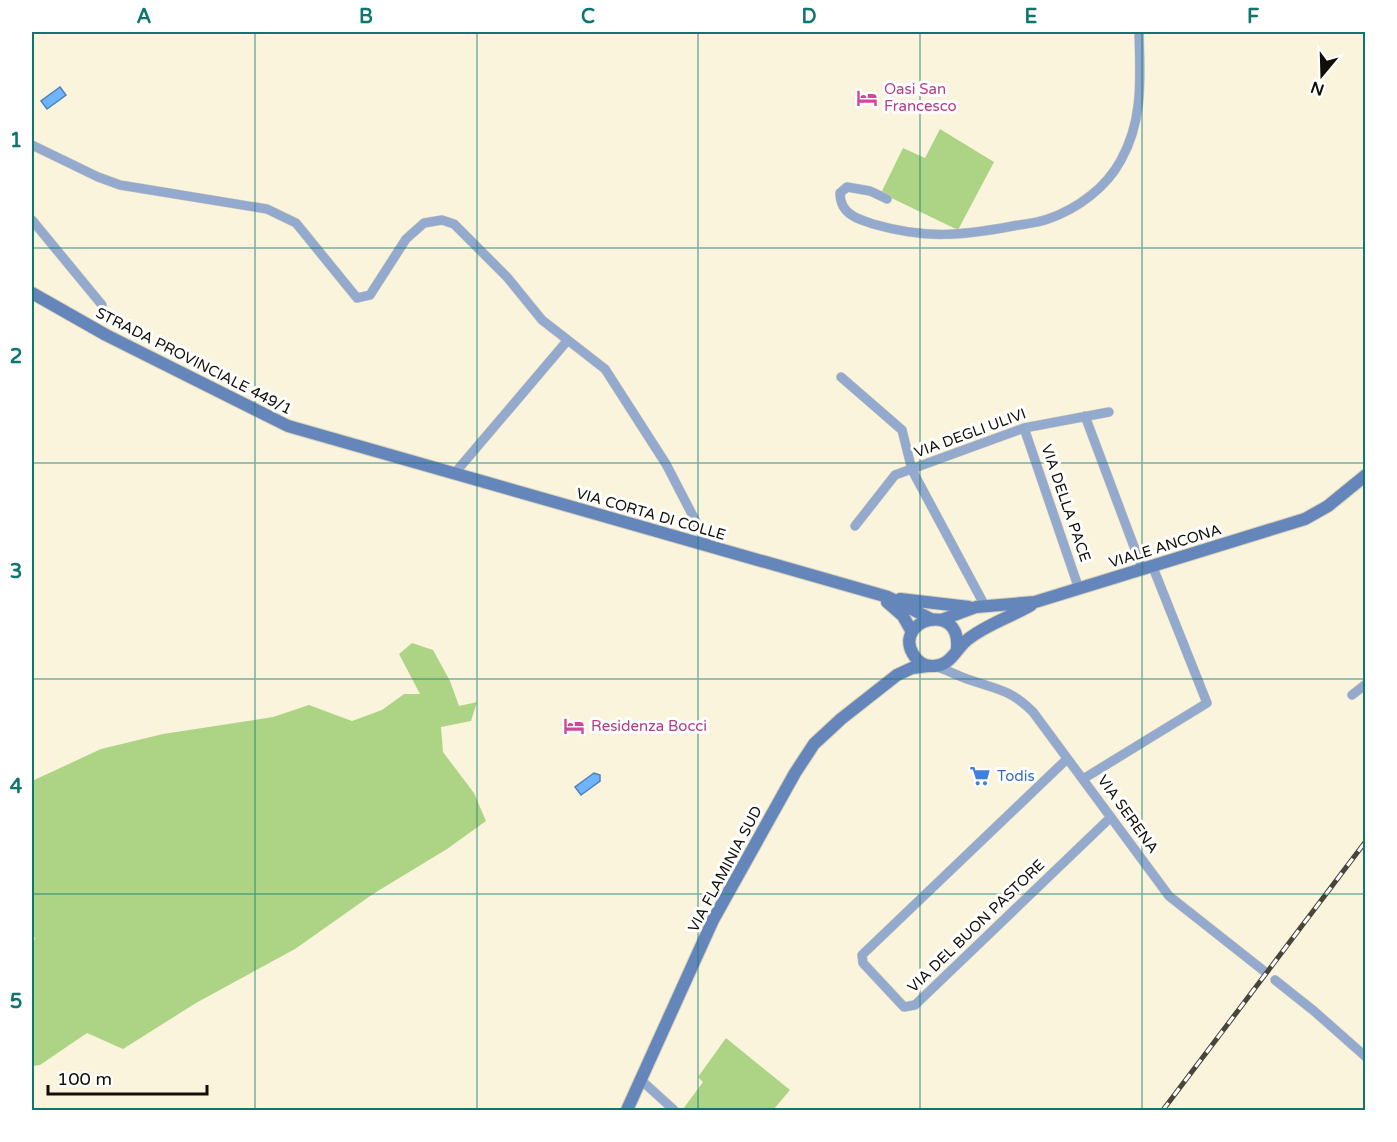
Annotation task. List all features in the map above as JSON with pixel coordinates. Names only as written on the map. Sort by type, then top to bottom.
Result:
[{"type":"main road","name":"STRADA PROVINCIALE 449/1","points":[[32,293],[106,335],[274,420],[302,431],[417,464]]},
{"type":"main road","name":"VIA CORTA DI COLLE","points":[[417,464],[882,596],[936,619]]},
{"type":"main road","name":"VIALE ANCONA","points":[[956,651],[970,637],[1035,602],[1305,519],[1328,506],[1365,475]]},
{"type":"main road","name":"VIA CORTA DI COLLE","points":[[882,596],[903,616],[912,632]]},
{"type":"main road","name":"VIALE ANCONA","points":[[882,596],[941,605],[980,606],[1035,602]]},
{"type":"main road","name":"VIALE ANCONA","points":[[936,619],[980,606]]},
{"type":"main road","points":[[912,632],[917,626],[936,619],[947,623],[956,634],[956,651]]},
{"type":"main road","name":"VIA FLAMINIA SUD","points":[[897,675],[911,649],[912,632]]},
{"type":"main road","points":[[911,649],[914,657],[931,666]]},
{"type":"main road","name":"VIA FLAMINIA SUD","points":[[627,1110],[713,920],[795,773],[814,744],[829,729],[897,675],[912,668],[946,663],[956,651]]},
{"type":"street","points":[[887,199],[857,188],[847,187],[840,193],[842,205],[850,215],[864,221],[916,234],[939,236],[998,229],[1046,220],[1081,203],[1111,176],[1121,161],[1135,127],[1141,83],[1139,32]]},
{"type":"street","points":[[32,146],[37,146],[98,177],[120,184],[267,209],[296,223],[357,298],[370,295],[406,239],[424,223],[442,220],[454,224],[507,277],[542,320],[605,369],[666,464],[708,545]]},
{"type":"street","points":[[32,220],[102,305]]},
{"type":"street","points":[[454,474],[567,341]]},
{"type":"street","name":"VIA DEGLI ULIVI","points":[[841,377],[902,430],[912,470],[980,606]]},
{"type":"street","name":"VIA DEGLI ULIVI","points":[[855,526],[895,475],[1024,428],[1109,412]]},
{"type":"street","points":[[1083,779],[1207,703],[1147,567],[1085,416]]},
{"type":"street","name":"VIA DELLA PACE","points":[[1024,428],[1079,589]]},
{"type":"street","points":[[956,651],[957,667],[969,680]]},
{"type":"street","name":"VIA SERENA","points":[[931,666],[1006,691],[1019,698],[1033,712],[1169,896],[1264,971]]},
{"type":"street","points":[[1352,695],[1365,684]]},
{"type":"street","name":"VIA DEL BUON PASTORE","points":[[1067,759],[862,955],[862,963],[904,1007],[915,1005],[1111,816]]},
{"type":"street","points":[[1275,980],[1365,1057]]},
{"type":"street","points":[[641,1080],[674,1110]]},
{"type":"green space","points":[[940,129],[994,162],[958,230],[881,193],[903,148],[925,158]]},
{"type":"green space","points":[[412,643],[433,650],[450,681],[459,706],[477,702],[471,721],[441,727],[443,752],[474,793],[486,821],[447,849],[373,894],[295,949],[196,1003],[123,1049],[87,1033],[40,1065],[32,1066],[32,942],[35,939],[32,931],[32,781],[101,749],[163,734],[273,717],[309,705],[352,721],[382,710],[404,694],[420,694],[399,654]]},
{"type":"green space","points":[[726,1038],[790,1090],[773,1110],[683,1109],[703,1082],[698,1077]]},
{"type":"water","points":[[60,87],[66,95],[47,109],[41,101]]},
{"type":"water","points":[[594,773],[600,775],[600,781],[581,795],[575,787]]},
{"type":"railway","points":[[1163,1110],[1366,841]]},
{"type":"place","name":"Oasi San Francesco","points":[[867,98]]},
{"type":"place","name":"Residenza Bocci","points":[[574,726]]},
{"type":"place","name":"Todis","points":[[980,776]]}]
